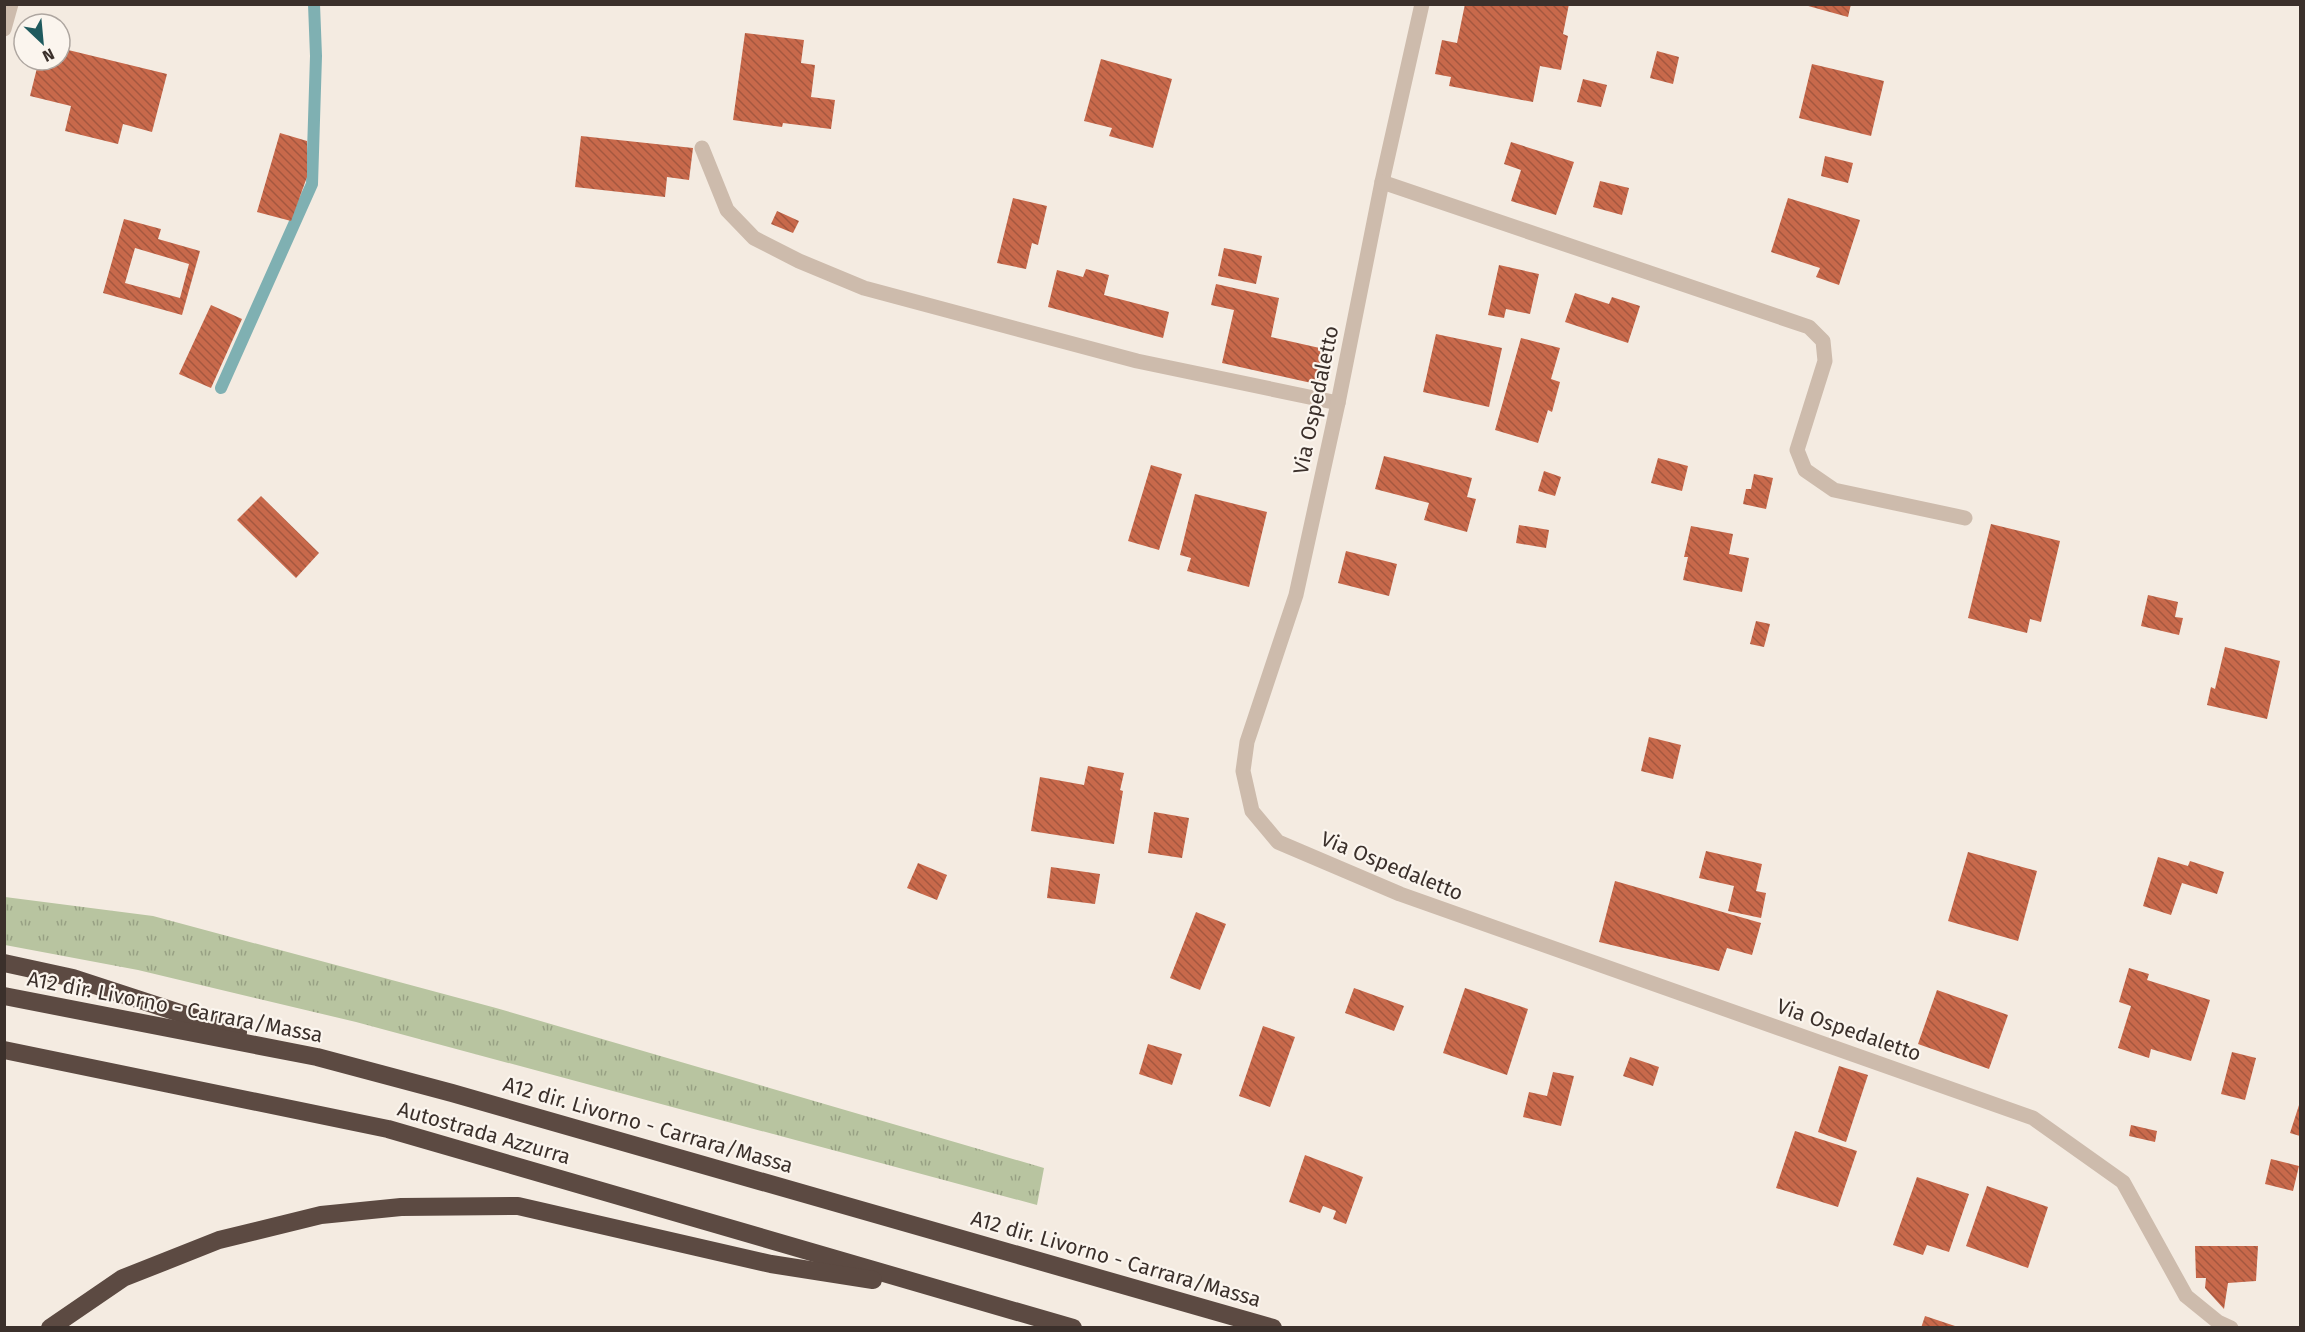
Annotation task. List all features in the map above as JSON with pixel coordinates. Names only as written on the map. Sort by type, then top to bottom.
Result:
[{"type":"highway","points":[[4,963],[73,978],[317,1057]]},
{"type":"highway","name":"A12 dir. Livorno - Carrara/Massa","points":[[4,996],[317,1057],[452,1093],[1273,1328]]},
{"type":"highway","name":"Autostrada Azzurra","points":[[4,1050],[388,1129],[943,1290]]},
{"type":"highway","points":[[50,1328],[123,1278],[219,1240],[321,1215],[401,1207],[518,1206],[771,1264],[943,1290],[1073,1328]]},
{"type":"street","points":[[4,29],[11,4]]},
{"type":"street","name":"Via Ospedaletto","points":[[1422,4],[1382,182],[1338,403],[1296,595],[1247,742],[1243,771],[1252,811],[1278,842],[1400,894],[2033,1118],[2123,1182],[2186,1296],[2217,1322],[2231,1328]]},
{"type":"street","points":[[702,148],[727,210],[754,238],[799,261],[864,288],[1137,361],[1338,403]]},
{"type":"street","points":[[1382,182],[1809,327],[1823,341],[1825,361],[1797,450],[1805,470],[1834,490],[1965,518]]},
{"type":"green space","points":[[5,897],[153,916],[496,1008],[1044,1168],[1037,1205],[356,1022],[138,970],[5,945]]},
{"type":"building","points":[[1465,4],[1569,4],[1563,34],[1568,36],[1561,70],[1540,66],[1533,102],[1449,86],[1451,77],[1435,74],[1442,40],[1457,43]]},
{"type":"building","points":[[1801,4],[1851,4],[1848,17]]},
{"type":"building","points":[[745,33],[804,40],[801,63],[815,65],[811,97],[835,100],[831,129],[783,123],[782,127],[733,120]]},
{"type":"building","points":[[72,51],[167,74],[152,132],[123,124],[118,144],[65,131],[71,106],[30,96],[36,72],[72,72]]},
{"type":"building","points":[[1657,51],[1679,57],[1673,84],[1650,78]]},
{"type":"building","points":[[1101,59],[1172,79],[1153,148],[1109,136],[1112,128],[1084,121]]},
{"type":"building","points":[[1812,64],[1884,81],[1871,136],[1799,118]]},
{"type":"building","points":[[1583,79],[1607,85],[1601,107],[1577,102]]},
{"type":"building","points":[[280,133],[307,141],[307,177],[291,221],[257,212]]},
{"type":"building","points":[[581,136],[693,148],[689,180],[667,177],[665,197],[575,187]]},
{"type":"building","points":[[1511,142],[1574,162],[1556,215],[1511,201],[1521,170],[1504,164]]},
{"type":"building","points":[[1825,156],[1853,163],[1848,183],[1821,176]]},
{"type":"building","points":[[1600,181],[1629,188],[1622,215],[1593,207]]},
{"type":"building","points":[[1013,198],[1047,206],[1038,245],[1032,243],[1026,269],[997,263]]},
{"type":"building","points":[[1788,198],[1860,220],[1839,285],[1816,277],[1820,268],[1771,252]]},
{"type":"building","points":[[777,211],[799,221],[793,233],[771,224]]},
{"type":"building","points":[[124,219],[161,229],[158,239],[200,251],[182,315],[103,293]],"holes":[[[135,248],[189,264],[180,298],[125,283]]]},
{"type":"building","points":[[1224,248],[1262,256],[1256,284],[1218,276]]},
{"type":"building","points":[[1499,265],[1539,274],[1530,314],[1506,309],[1504,318],[1488,315]]},
{"type":"building","points":[[1086,269],[1109,275],[1104,295],[1169,312],[1163,338],[1048,307],[1057,270],[1083,277]]},
{"type":"building","points":[[1216,284],[1279,298],[1271,337],[1333,351],[1325,386],[1222,363],[1234,310],[1211,305]]},
{"type":"building","points":[[1575,293],[1609,304],[1612,297],[1640,306],[1628,343],[1565,322]]},
{"type":"building","points":[[211,305],[242,319],[211,388],[179,374]]},
{"type":"building","points":[[1436,334],[1502,348],[1489,407],[1423,392]]},
{"type":"building","points":[[1521,338],[1560,348],[1551,379],[1560,382],[1552,412],[1548,410],[1538,443],[1495,430]]},
{"type":"building","points":[[1384,456],[1472,478],[1467,497],[1476,499],[1467,532],[1424,520],[1429,503],[1375,489]]},
{"type":"building","points":[[1658,458],[1688,466],[1682,491],[1651,483]]},
{"type":"building","points":[[1151,465],[1182,474],[1159,550],[1128,541]]},
{"type":"building","points":[[1544,471],[1561,477],[1555,496],[1538,491]]},
{"type":"building","points":[[1754,474],[1773,478],[1766,509],[1743,504],[1746,489],[1751,489]]},
{"type":"building","points":[[1195,494],[1267,512],[1249,587],[1187,571],[1191,558],[1180,555]]},
{"type":"building","points":[[261,496],[319,553],[296,578],[237,520]]},
{"type":"building","points":[[1991,524],[2060,541],[2041,622],[2030,619],[2027,633],[1968,618]]},
{"type":"building","points":[[1519,525],[1549,530],[1546,548],[1516,543]]},
{"type":"building","points":[[1691,526],[1733,534],[1729,554],[1749,558],[1742,592],[1683,580],[1688,557],[1684,557]]},
{"type":"building","points":[[1346,551],[1397,564],[1389,596],[1338,583]]},
{"type":"building","points":[[2148,595],[2178,602],[2175,617],[2183,618],[2179,635],[2141,626]]},
{"type":"building","points":[[1756,621],[1770,624],[1764,647],[1750,644]]},
{"type":"building","points":[[2225,647],[2280,661],[2267,719],[2207,705],[2211,687],[2215,689]]},
{"type":"building","points":[[1649,737],[1681,745],[1673,779],[1641,771]]},
{"type":"building","points":[[1088,766],[1124,773],[1114,844],[1031,831],[1040,777],[1084,785]]},
{"type":"building","points":[[1154,812],[1189,818],[1182,858],[1148,853]]},
{"type":"building","points":[[1706,851],[1762,864],[1756,891],[1766,893],[1761,918],[1728,911],[1734,886],[1699,878]]},
{"type":"building","points":[[1968,852],[2037,871],[2018,941],[1948,921]]},
{"type":"building","points":[[2158,857],[2188,866],[2190,861],[2224,872],[2217,894],[2182,883],[2171,915],[2143,906]]},
{"type":"building","points":[[918,863],[947,875],[937,900],[907,888]]},
{"type":"building","points":[[1051,867],[1100,874],[1095,904],[1047,898]]},
{"type":"building","points":[[1615,881],[1761,923],[1752,955],[1727,948],[1719,971],[1599,942]]},
{"type":"building","points":[[1196,912],[1226,924],[1200,990],[1170,978]]},
{"type":"building","points":[[2129,968],[2149,974],[2147,980],[2210,1000],[2191,1061],[2151,1049],[2149,1058],[2118,1048],[2131,1006],[2119,1002]]},
{"type":"building","points":[[1354,988],[1404,1006],[1394,1031],[1345,1013]]},
{"type":"building","points":[[1465,988],[1528,1009],[1507,1075],[1443,1053]]},
{"type":"building","points":[[1937,990],[2008,1015],[1989,1069],[1918,1044]]},
{"type":"building","points":[[1263,1026],[1295,1037],[1270,1107],[1239,1096]]},
{"type":"building","points":[[1148,1044],[1182,1054],[1172,1085],[1139,1074]]},
{"type":"building","points":[[2232,1052],[2256,1058],[2245,1100],[2221,1094]]},
{"type":"building","points":[[1630,1057],[1659,1067],[1653,1086],[1623,1076]]},
{"type":"building","points":[[1839,1066],[1868,1075],[1846,1142],[1818,1132]]},
{"type":"building","points":[[1553,1072],[1574,1076],[1561,1126],[1523,1117],[1529,1092],[1547,1096]]},
{"type":"building","points":[[2300,1102],[2300,1136],[2290,1133]]},
{"type":"building","points":[[2131,1125],[2157,1131],[2155,1142],[2129,1136]]},
{"type":"building","points":[[1795,1131],[1857,1151],[1838,1207],[1776,1188]]},
{"type":"building","points":[[1305,1155],[1363,1177],[1346,1224],[1333,1219],[1336,1211],[1323,1206],[1320,1213],[1289,1202]]},
{"type":"building","points":[[2271,1159],[2299,1166],[2293,1191],[2265,1184]]},
{"type":"building","points":[[1917,1177],[1969,1194],[1949,1252],[1927,1245],[1923,1255],[1893,1245]]},
{"type":"building","points":[[1987,1186],[2048,1207],[2028,1268],[1966,1246]]},
{"type":"building","points":[[2195,1246],[2258,1246],[2256,1281],[2228,1283],[2224,1309],[2205,1288],[2206,1278],[2196,1278]]},
{"type":"building","points":[[1925,1316],[1958,1327],[1958,1328],[1921,1328]]},
{"type":"waterway","points":[[221,388],[312,184],[316,56],[314,4]]}]
